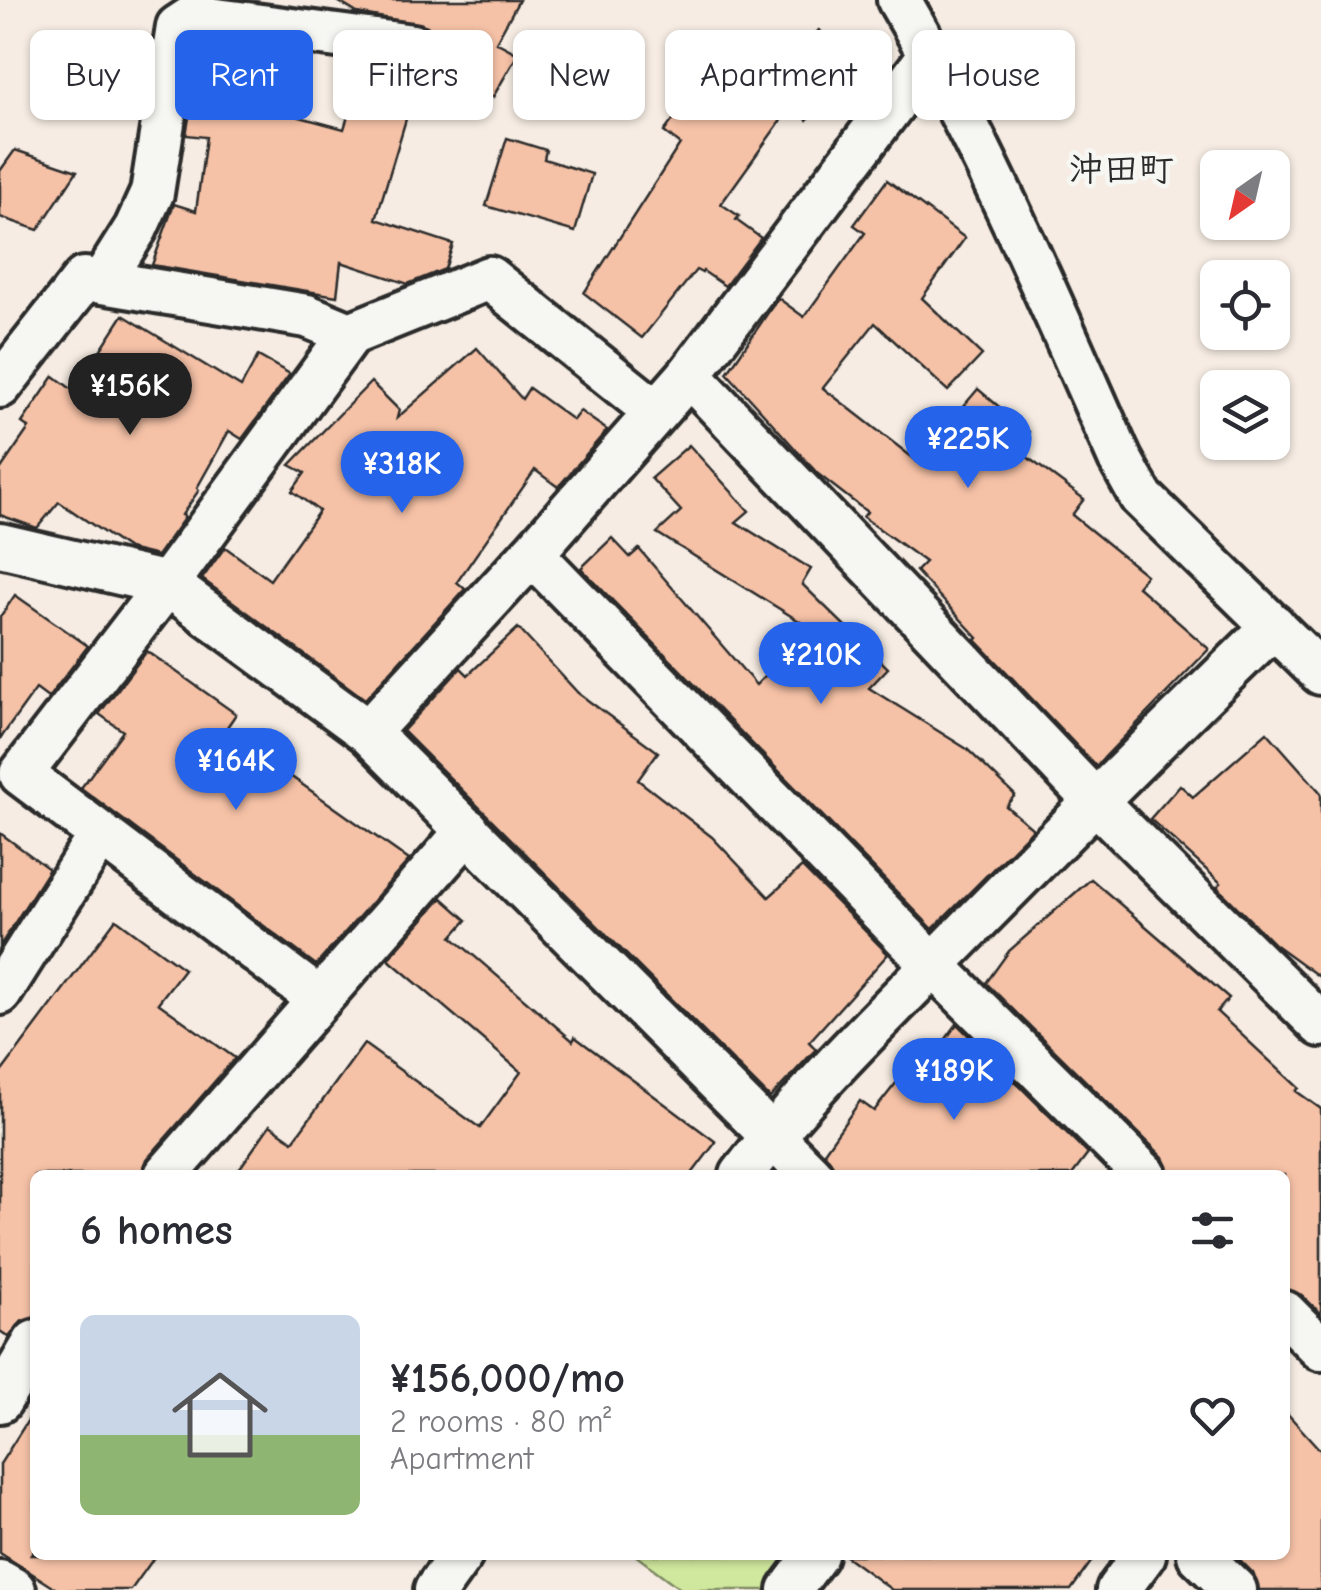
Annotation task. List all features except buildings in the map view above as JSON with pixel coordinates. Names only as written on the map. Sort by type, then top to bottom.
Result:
[{"type":"street","points":[[900,0],[917,30]]},
{"type":"street","points":[[102,282],[136,228],[152,193],[178,27],[193,16],[333,35]]},
{"type":"street","points":[[368,732],[689,375],[912,79]]},
{"type":"street","points":[[964,120],[1141,497],[1321,673]]},
{"type":"street","points":[[318,998],[21,774],[167,584],[350,334],[489,278],[656,412]]},
{"type":"street","points":[[0,386],[84,279],[307,316],[350,334]]},
{"type":"street","points":[[689,375],[1094,800],[1321,1025]]},
{"type":"street","points":[[0,546],[167,584],[368,732],[806,1170]]},
{"type":"street","points":[[532,554],[933,965],[1140,1170]]},
{"type":"street","points":[[746,1170],[845,1052],[1094,800],[1274,626]]},
{"type":"street","points":[[170,1170],[468,830]]},
{"type":"street","points":[[0,992],[100,835]]},
{"type":"street","points":[[1290,1318],[1321,1348]]},
{"type":"street","points":[[0,1401],[30,1350]]},
{"type":"street","points":[[436,1590],[458,1560]]},
{"type":"street","points":[[790,1590],[812,1560]]},
{"type":"street","points":[[1118,1590],[1140,1560]]},
{"type":"street","points":[[1204,1560],[1235,1590]]},
{"type":"street","points":[[0,1582],[14,1590]]},
{"type":"green space","points":[[642,1560],[791,1560],[768,1590],[682,1590]]},
{"type":"district","name":"沖田町","points":[[1121,169]]}]
